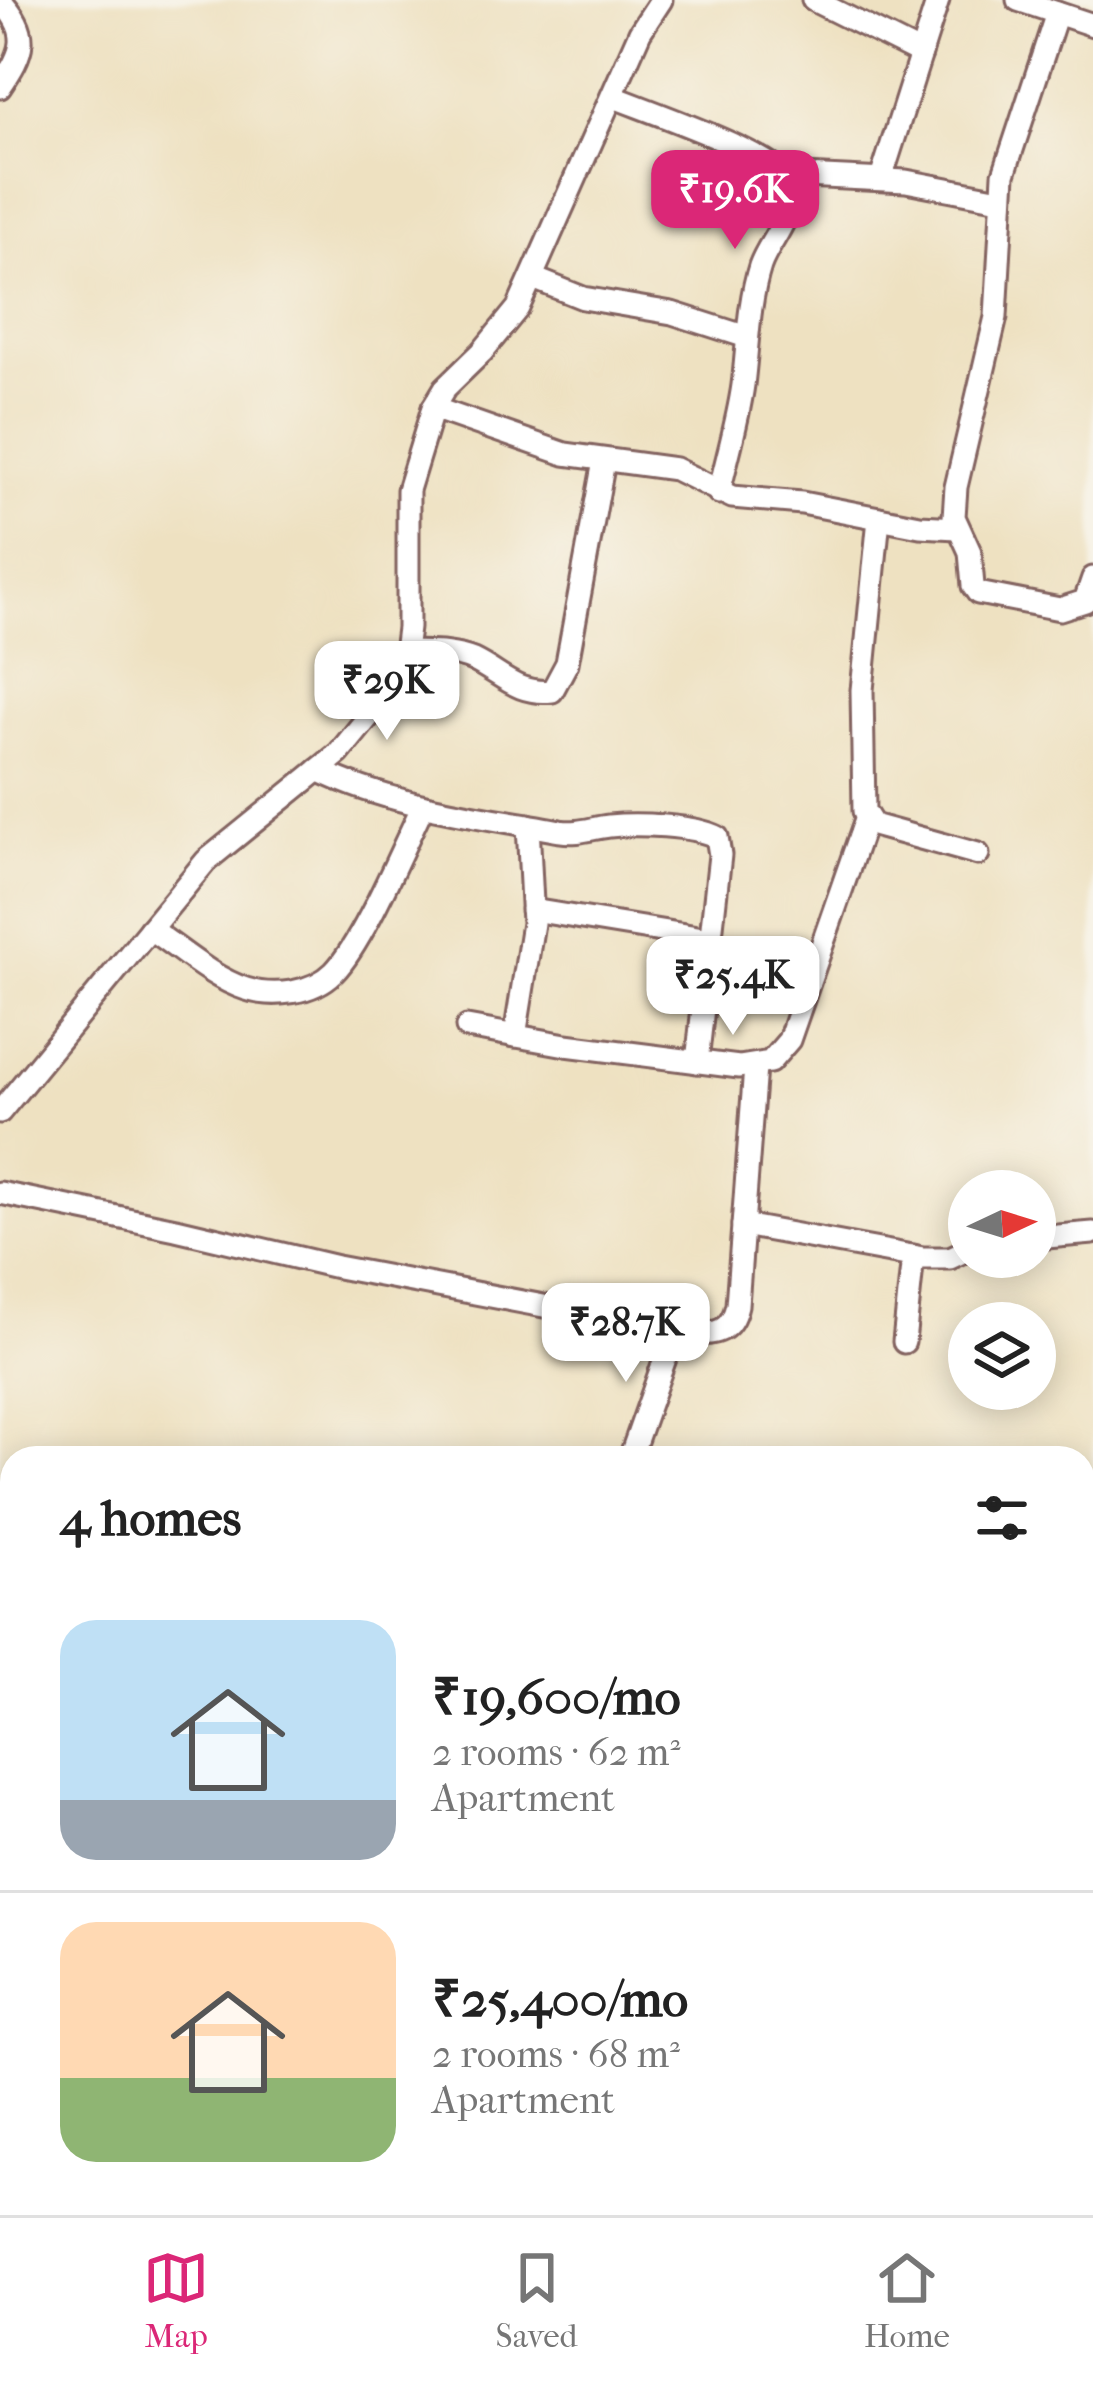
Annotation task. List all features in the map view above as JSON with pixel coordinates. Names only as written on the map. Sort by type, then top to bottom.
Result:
[{"type":"street","points":[[0,0],[15,17],[22,44],[16,64],[0,86]]},
{"type":"street","points":[[0,1112],[206,861],[318,770],[376,712],[398,675],[405,652],[408,490],[434,408],[445,388],[506,325],[532,278],[640,32],[661,0]]},
{"type":"street","points":[[813,0],[921,54]]},
{"type":"street","points":[[880,178],[938,0]]},
{"type":"street","points":[[1018,0],[1093,25]]},
{"type":"street","points":[[1057,13],[1012,144],[1000,199],[996,317],[956,487],[954,517],[970,552],[978,593],[1060,609],[1078,607],[1093,578]]},
{"type":"street","points":[[614,97],[759,157],[784,175],[880,178],[1000,199]]},
{"type":"street","points":[[718,494],[739,408],[764,254],[792,200],[784,175]]},
{"type":"street","points":[[532,278],[583,298],[672,314],[747,338]]},
{"type":"street","points":[[434,408],[538,446],[604,461],[675,469],[718,494],[957,528]]},
{"type":"street","points":[[405,652],[454,654],[527,692],[552,692],[567,663],[604,461]]},
{"type":"street","points":[[467,1027],[697,1062],[755,1066],[780,1055],[828,940],[866,819],[861,727],[878,518]]},
{"type":"street","points":[[318,770],[381,798],[528,825],[580,833],[615,826],[717,837],[720,855],[697,1062]]},
{"type":"street","points":[[150,929],[250,991],[291,993],[317,985],[336,970],[352,946],[423,806]]},
{"type":"street","points":[[866,819],[873,825],[978,854]]},
{"type":"street","points":[[515,1036],[529,963],[528,825]]},
{"type":"street","points":[[532,910],[710,939]]},
{"type":"street","points":[[0,1193],[338,1267],[675,1330],[719,1333],[734,1319],[755,1066]]},
{"type":"street","points":[[743,1226],[948,1258]]},
{"type":"street","points":[[1056,1236],[1093,1233]]},
{"type":"street","points":[[904,1342],[913,1256]]},
{"type":"street","points":[[635,1446],[675,1330]]}]
